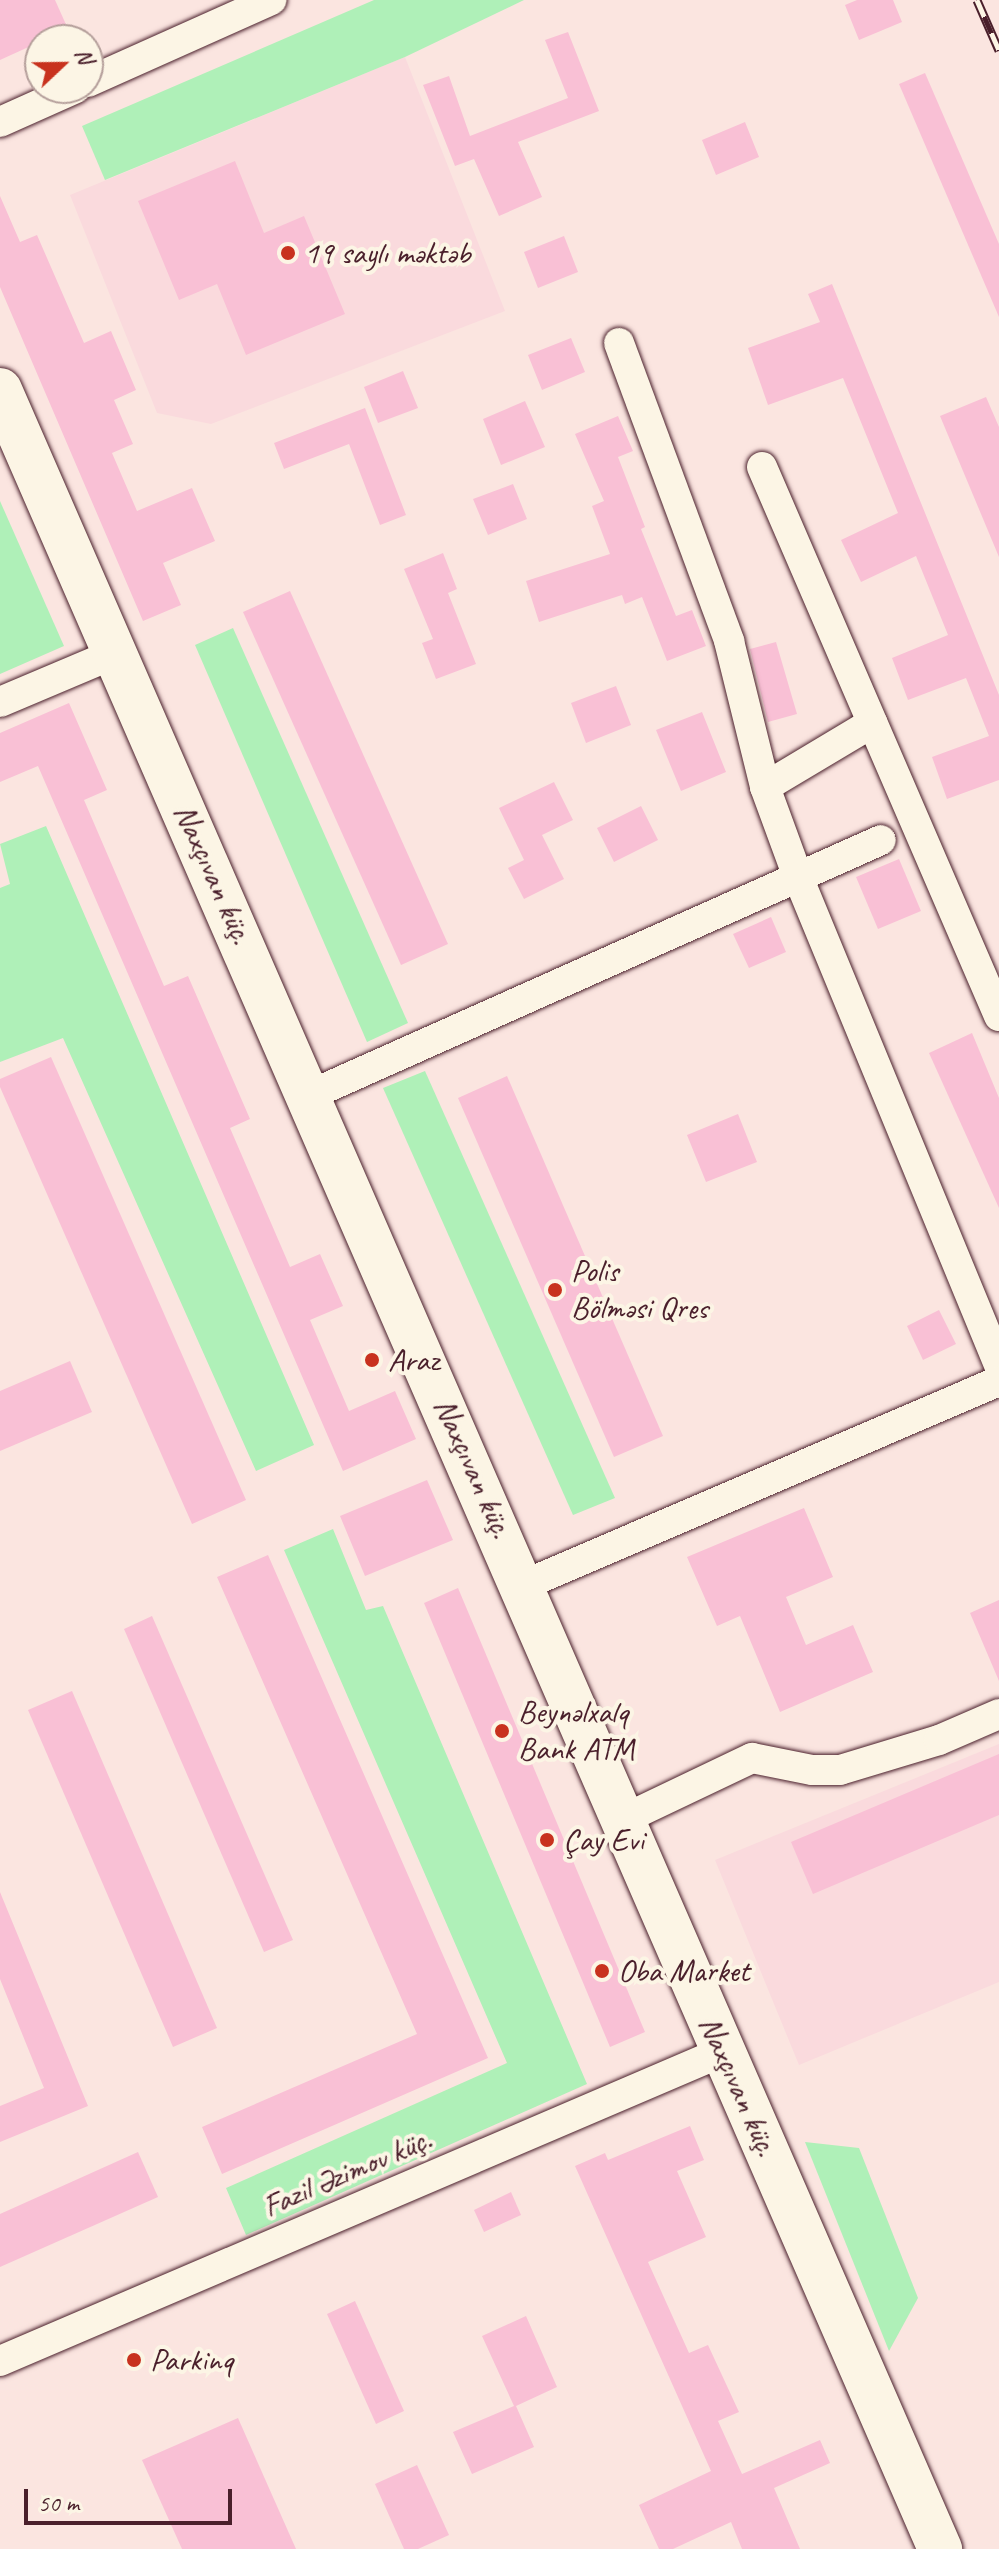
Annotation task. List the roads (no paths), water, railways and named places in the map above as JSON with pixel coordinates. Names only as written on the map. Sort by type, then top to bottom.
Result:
[{"type":"street","points":[[104,75],[271,0]]},
{"type":"street","points":[[0,122],[40,104]]},
{"type":"street","points":[[619,343],[729,641],[765,787],[798,877],[999,1365]]},
{"type":"street","name":"Naxçıvan küç.","points":[[0,390],[524,1585],[722,2052],[940,2549]]},
{"type":"street","points":[[762,467],[999,1016]]},
{"type":"street","points":[[0,702],[116,653]]},
{"type":"street","points":[[765,787],[872,723]]},
{"type":"street","points":[[310,1095],[881,840]]},
{"type":"street","points":[[524,1585],[999,1381]]},
{"type":"street","points":[[624,1819],[752,1758],[812,1770],[840,1770],[939,1740],[999,1714]]},
{"type":"street","name":"Fazil Əzimov küç.","points":[[0,2361],[722,2052]]},
{"type":"railway","points":[[977,0],[999,50]]},
{"type":"place","name":"19 saylı məktəb","points":[[288,253]]},
{"type":"place","name":"Polis Bölməsi Qres","points":[[555,1290]]},
{"type":"place","name":"Araz","points":[[372,1360]]},
{"type":"place","name":"Beynəlxalq Bank ATM","points":[[502,1731]]},
{"type":"place","name":"Çay Evi","points":[[547,1840]]},
{"type":"place","name":"Oba Market","points":[[602,1971]]},
{"type":"place","name":"Parkinq","points":[[134,2360]]}]
